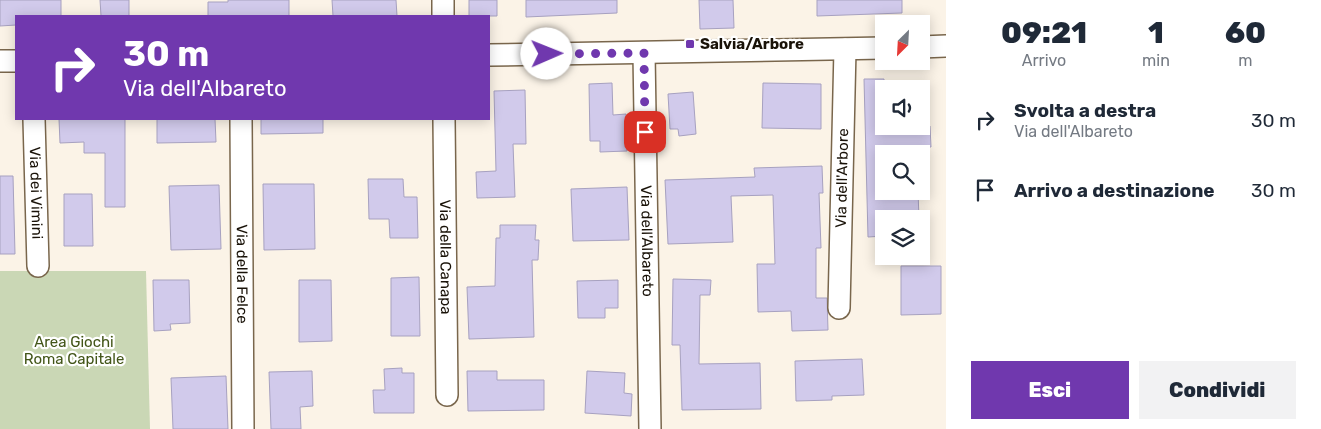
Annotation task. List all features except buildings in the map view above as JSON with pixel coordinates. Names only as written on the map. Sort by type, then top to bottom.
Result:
[{"type":"street","points":[[443,0],[443,15]]},
{"type":"street","points":[[930,47],[946,46]]},
{"type":"street","points":[[490,55],[875,48]]},
{"type":"street","name":"Via dell'Arbore","points":[[839,308],[845,49]]},
{"type":"street","name":"Via dell'Albareto","points":[[644,53],[650,429]]},
{"type":"street","points":[[0,61],[15,60]]},
{"type":"street","name":"Via dei Vimini","points":[[34,120],[38,266]]},
{"type":"street","name":"Via della Felce","points":[[241,120],[243,429]]},
{"type":"street","name":"Via della Canapa","points":[[444,120],[446,395]]},
{"type":"green space","name":"Area Giochi Roma Capitale","points":[[0,271],[146,271],[150,429],[0,429]]},
{"type":"place","name":"Salvia/Arbore","points":[[690,44]]},
{"type":"route","points":[[547,54],[644,53],[645,132]]}]
